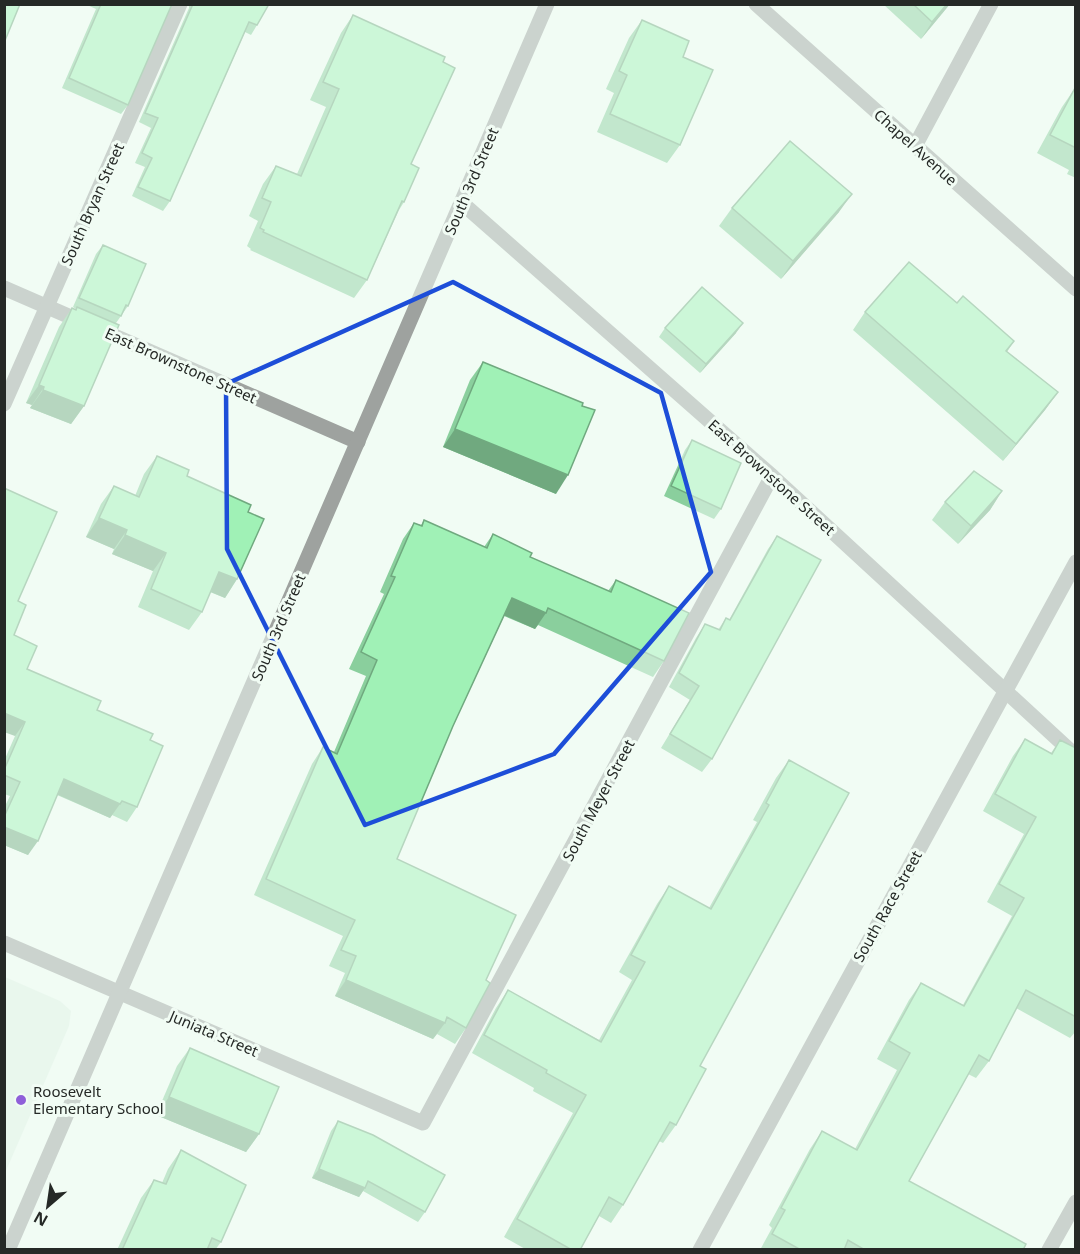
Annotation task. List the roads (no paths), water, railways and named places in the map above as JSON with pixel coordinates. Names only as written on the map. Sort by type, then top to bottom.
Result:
[{"type":"street","name":"South Bryan Street","points":[[4,404],[180,4]]},
{"type":"street","name":"South 3rd Street","points":[[8,1250],[547,4]]},
{"type":"street","name":"Chapel Avenue","points":[[756,4],[1076,289]]},
{"type":"street","points":[[915,146],[991,4]]},
{"type":"street","name":"East Brownstone Street","points":[[462,203],[772,476],[1076,756]]},
{"type":"street","name":"East Brownstone Street","points":[[4,288],[358,442]]},
{"type":"street","name":"South Meyer Street","points":[[423,1123],[772,476]]},
{"type":"street","name":"South Race Street","points":[[700,1250],[1076,562]]},
{"type":"street","name":"Juniata Street","points":[[4,943],[423,1123]]},
{"type":"street","points":[[1049,1250],[1076,1202]]},
{"type":"place","name":"Roosevelt Elementary School","points":[[21,1100]]}]
